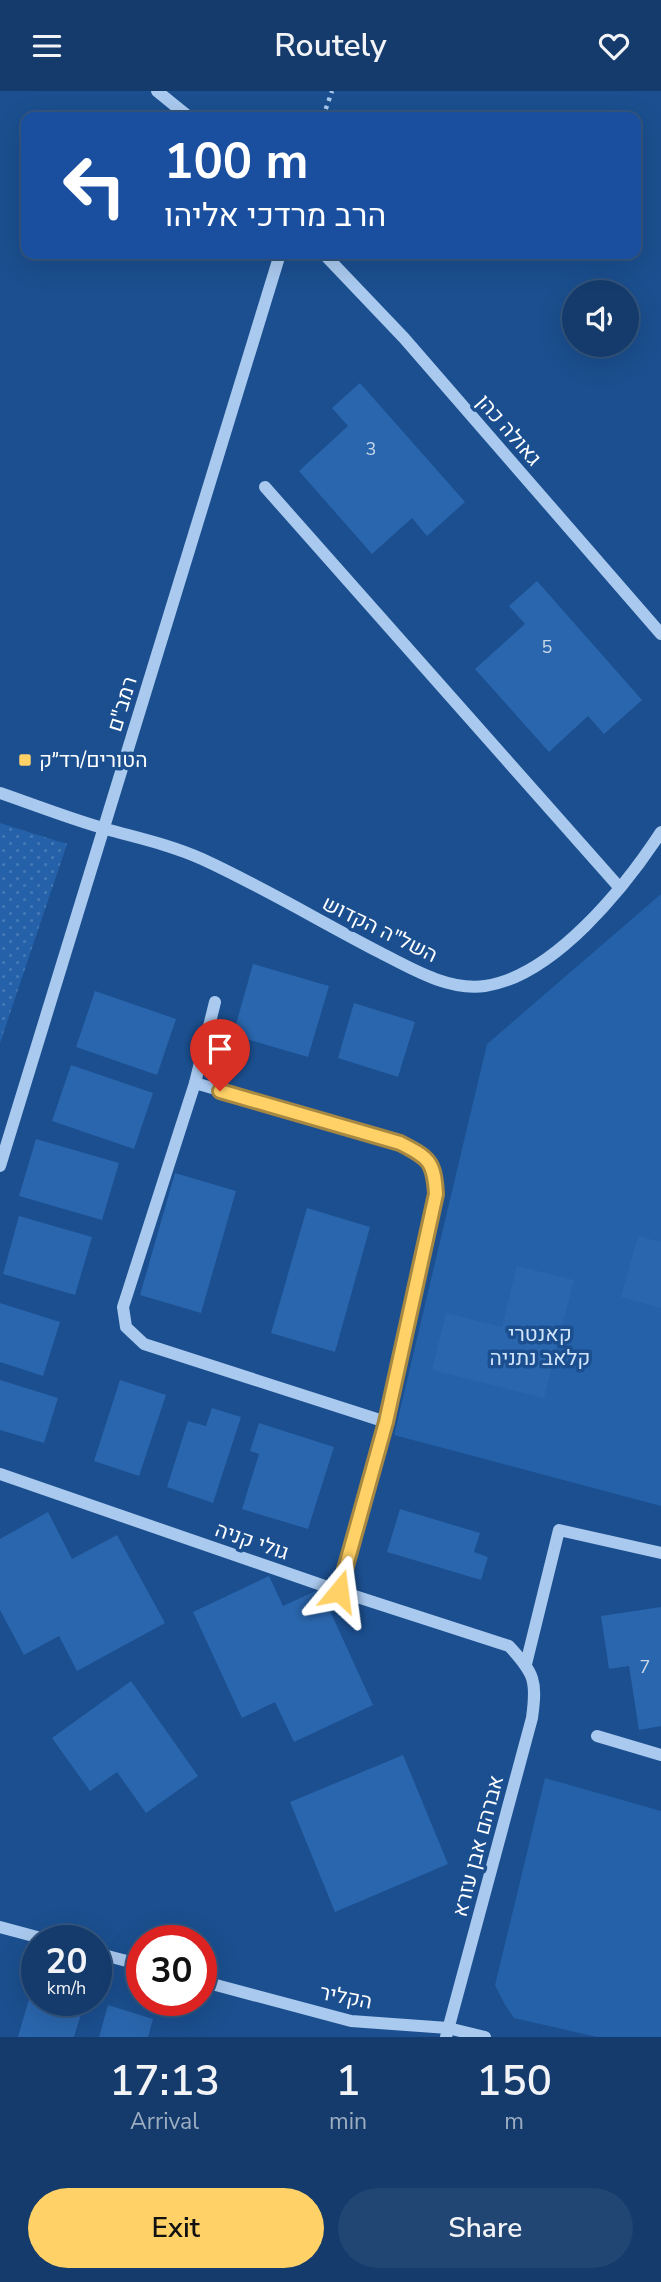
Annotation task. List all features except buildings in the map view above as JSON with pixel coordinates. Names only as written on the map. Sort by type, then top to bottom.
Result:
[{"type":"street","points":[[157,91],[183,112]]},
{"type":"street","name":"רמב\"ם","points":[[0,1166],[278,259]]},
{"type":"street","name":"גאולה כהן","points":[[329,259],[404,338],[661,635]]},
{"type":"street","points":[[265,487],[619,887],[641,862],[661,832]]},
{"type":"street","name":"השל\"ה הקדוש","points":[[0,793],[104,828],[161,843],[202,859],[417,972],[457,985],[484,986],[514,979],[545,960],[580,930],[619,887]]},
{"type":"street","points":[[215,1002],[195,1083],[123,1307],[126,1327],[144,1344],[386,1422]]},
{"type":"street","points":[[195,1083],[400,1143],[422,1154],[434,1170],[436,1194],[386,1422],[339,1591]]},
{"type":"street","name":"גולי קניה","points":[[0,1475],[509,1646],[526,1664]]},
{"type":"street","points":[[526,1664],[559,1530],[661,1553]]},
{"type":"street","name":"אברהם אבן עזרא","points":[[447,2033],[532,1718],[536,1688],[526,1664]]},
{"type":"street","points":[[597,1737],[661,1755]]},
{"type":"street","points":[[0,1927],[21,1933]]},
{"type":"street","name":"הקליר","points":[[217,1985],[351,2021],[485,2037]]},
{"type":"path","points":[[325,112],[332,91]]},
{"type":"green space","points":[[0,823],[67,844],[0,1043]]},
{"type":"green space","name":"קאנטרי קלאב נתניה","points":[[661,894],[661,1506],[394,1435],[487,1044]]},
{"type":"green space","points":[[545,1778],[661,1811],[661,2037],[597,2037],[514,2018],[495,1985]]},
{"type":"place","name":"הטורים/רד״ק","points":[[25,760]]},
{"type":"route","points":[[220,1091],[400,1143],[422,1154],[434,1170],[436,1194],[386,1422],[339,1591]]}]
